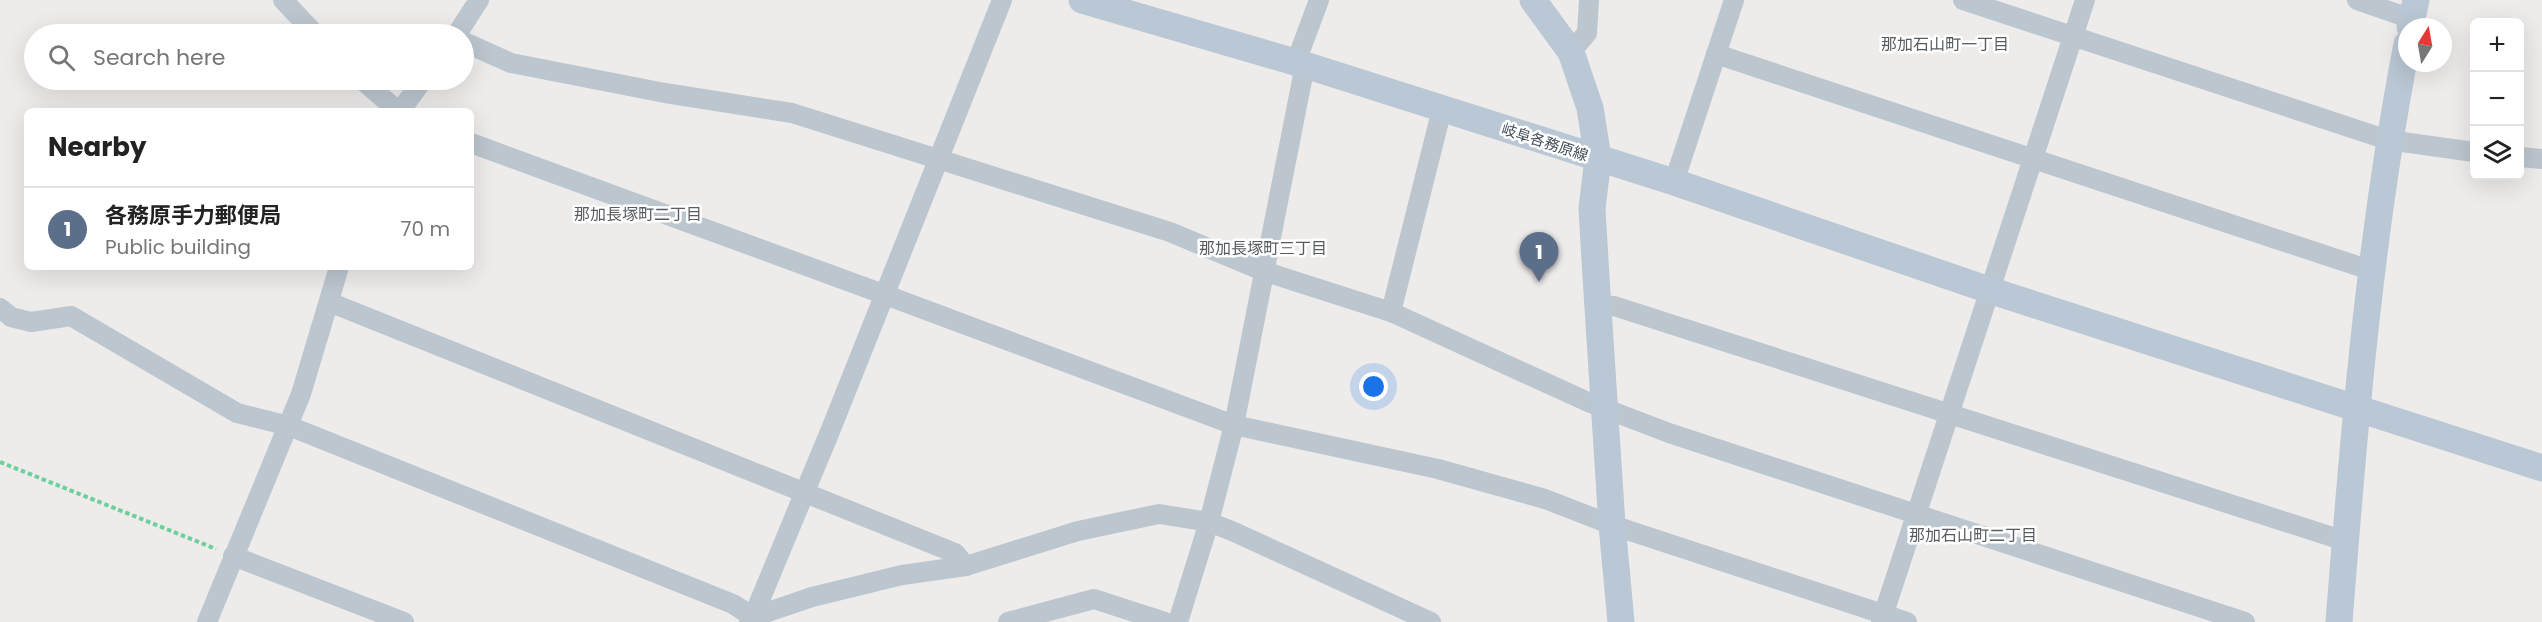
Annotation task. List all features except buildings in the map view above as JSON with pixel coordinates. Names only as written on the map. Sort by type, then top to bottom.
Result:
[{"type":"street","points":[[283,0],[306,24]]},
{"type":"street","points":[[463,24],[479,0]]},
{"type":"street","points":[[751,620],[805,492],[1002,0]]},
{"type":"street","name":"岐阜各務原線","points":[[1082,0],[1301,64],[1598,158],[1592,209],[1612,525],[1621,622]]},
{"type":"street","points":[[1178,622],[1209,522],[1234,425],[1301,64],[1319,0]]},
{"type":"street","points":[[1533,0],[1571,52],[1590,108],[1598,158],[1989,290],[2542,468]]},
{"type":"street","points":[[1571,52],[1587,33],[1589,0]]},
{"type":"street","points":[[1674,182],[1734,0]]},
{"type":"street","points":[[1963,0],[2388,140],[2470,151]]},
{"type":"street","points":[[1882,618],[2085,0]]},
{"type":"street","points":[[2357,0],[2401,18]]},
{"type":"street","points":[[474,46],[511,63],[665,93],[792,113],[1170,232],[1263,271],[1391,312],[1606,409],[1670,433],[2244,622]]},
{"type":"street","points":[[1716,54],[2034,157],[2370,270]]},
{"type":"street","points":[[2339,622],[2370,270],[2388,140],[2401,72]]},
{"type":"street","points":[[374,90],[395,108]]},
{"type":"street","points":[[401,108],[415,90]]},
{"type":"street","points":[[1391,312],[1442,109]]},
{"type":"street","points":[[474,144],[1234,425],[1438,469],[1545,499],[1612,525],[1882,618],[1907,622]]},
{"type":"street","points":[[2524,157],[2542,159]]},
{"type":"street","points":[[207,622],[289,426],[338,270]]},
{"type":"street","points":[[329,302],[955,553],[966,566]]},
{"type":"street","points":[[1598,304],[1614,306],[1950,413],[2345,542]]},
{"type":"street","points":[[0,308],[11,317],[31,322],[71,316],[237,413],[289,426],[734,604],[751,620]]},
{"type":"street","points":[[751,620],[812,597],[890,578],[966,566],[1078,531],[1159,514],[1209,522],[1431,622]]},
{"type":"street","points":[[233,556],[404,622]]},
{"type":"street","points":[[1008,622],[1062,615],[1094,599],[1166,622]]},
{"type":"path","points":[[0,462],[233,556]]},
{"type":"place","name":"各務原手力郵便局","points":[[1539,282]]},
{"type":"district","name":"那加石山町一丁目","points":[[1945,44]]},
{"type":"district","name":"那加長塚町二丁目","points":[[638,214]]},
{"type":"district","name":"那加長塚町三丁目","points":[[1263,248]]},
{"type":"district","name":"那加石山町二丁目","points":[[1973,535]]}]
